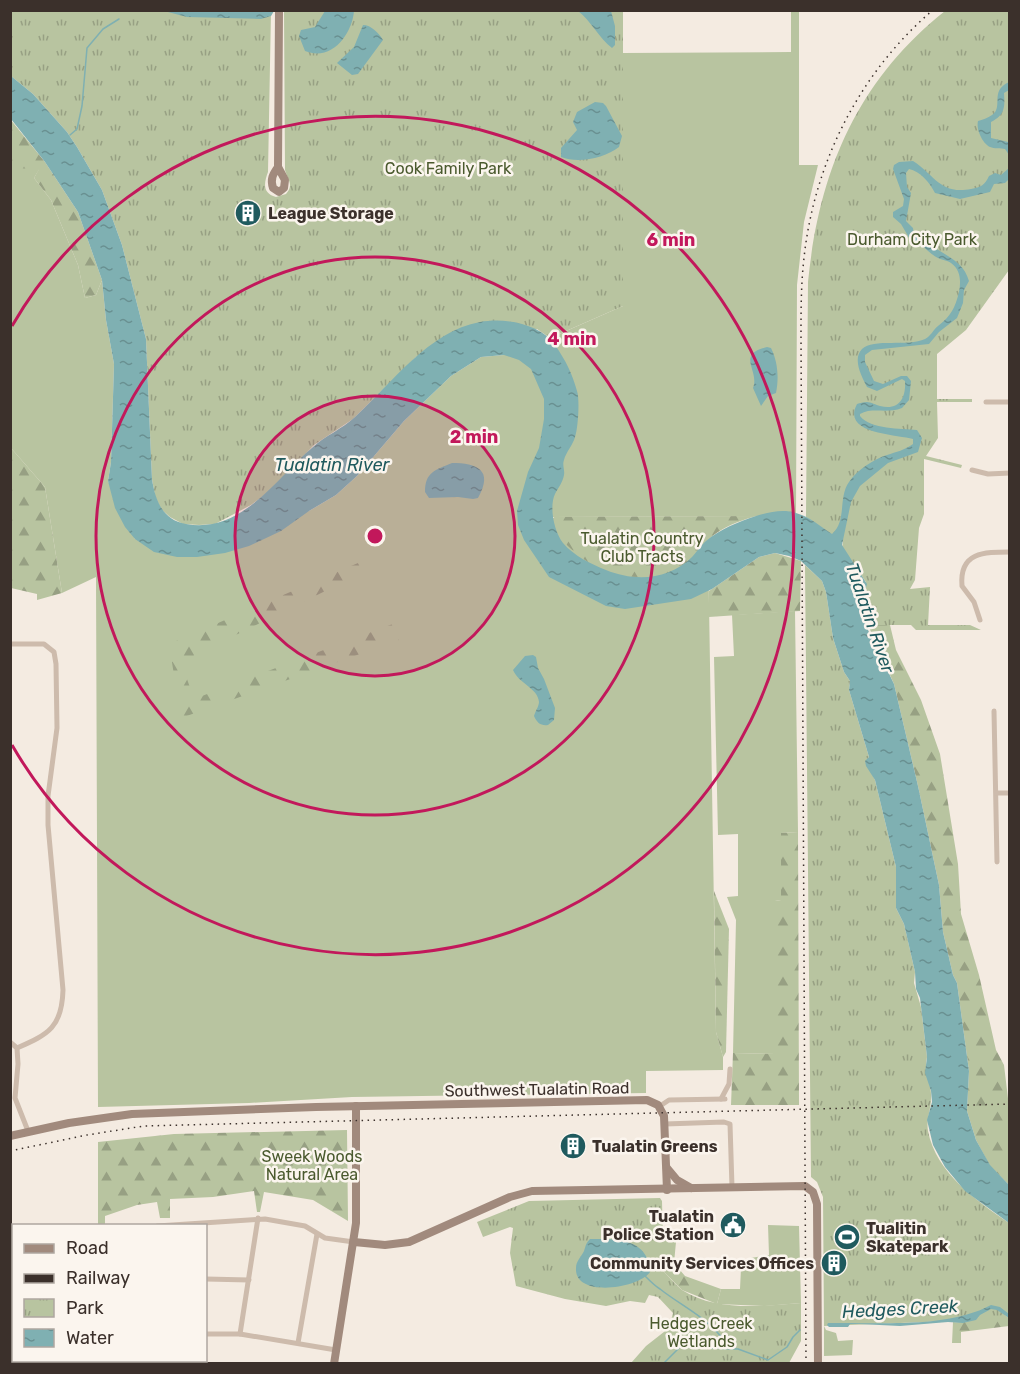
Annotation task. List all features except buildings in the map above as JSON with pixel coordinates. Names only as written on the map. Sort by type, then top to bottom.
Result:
[{"type":"main road","points":[[278,167],[279,10]]},
{"type":"main road","name":"Southwest Tualatin Road","points":[[13,1134],[132,1114],[356,1106],[640,1100],[651,1101],[660,1106]]},
{"type":"main road","points":[[334,1364],[354,1242],[358,1193],[356,1106]]},
{"type":"main road","points":[[660,1106],[664,1113],[665,1124],[667,1190]]},
{"type":"main road","points":[[667,1168],[677,1180],[693,1189]]},
{"type":"main road","points":[[354,1242],[386,1245],[409,1242],[510,1197],[529,1191],[667,1190],[799,1185],[809,1187],[815,1195],[818,1213],[818,1364]]},
{"type":"street","points":[[986,402],[1010,402]]},
{"type":"street","points":[[972,470],[988,474],[1010,473]]},
{"type":"street","points":[[980,620],[974,602],[962,586],[963,569],[978,554],[1010,552]]},
{"type":"street","points":[[10,644],[44,644],[54,652],[56,664],[57,728],[48,796],[48,825],[63,990],[61,1012],[52,1028],[45,1035],[17,1048]]},
{"type":"street","points":[[994,711],[997,862]]},
{"type":"street","points":[[997,793],[1010,793]]},
{"type":"street","points":[[10,1042],[17,1048],[15,1098],[28,1131]]},
{"type":"street","points":[[660,1106],[669,1100],[723,1099],[729,1084],[730,1069]]},
{"type":"street","points":[[665,1124],[724,1122],[730,1124],[732,1187]]},
{"type":"street","points":[[194,1224],[258,1218],[299,1224],[334,1240],[354,1242]]},
{"type":"street","points":[[240,1334],[258,1218]]},
{"type":"street","points":[[298,1343],[317,1234]]},
{"type":"street","points":[[207,1279],[249,1280]]},
{"type":"street","points":[[207,1334],[240,1334],[336,1350]]},
{"type":"green space","name":"Cook Family Park","points":[[10,11],[271,11],[268,172],[265,184],[268,193],[276,197],[286,194],[290,185],[285,170],[284,11],[623,11],[623,306],[550,338],[537,329],[416,357],[353,419],[314,445],[272,489],[251,505],[215,524],[183,524],[161,509],[155,496],[152,479],[146,339],[122,245],[102,190],[77,147],[67,132],[33,94],[11,76]]},
{"type":"green space","points":[[791,11],[799,11],[799,165],[818,165],[804,222],[797,285],[796,516],[549,517],[708,542],[716,1032],[723,1057],[723,1070],[646,1071],[646,1093],[352,1097],[249,1103],[98,1107],[96,577],[62,593],[45,487],[11,448],[11,168],[40,168],[34,178],[51,200],[78,265],[85,298],[96,295],[102,280],[114,364],[111,462],[108,481],[135,539],[309,511],[336,495],[357,476],[404,421],[451,376],[481,357],[504,355],[532,346],[623,306],[623,53],[791,52]]},
{"type":"green space","name":"Durham City Park","points":[[945,11],[1009,11],[1009,270],[966,330],[937,354],[937,399],[972,399],[972,402],[937,402],[938,438],[926,456],[962,465],[961,468],[924,459],[924,514],[919,528],[915,580],[910,589],[930,587],[928,625],[970,625],[981,630],[916,630],[911,625],[868,625],[864,595],[866,582],[842,548],[843,542],[806,517],[808,282],[813,241],[822,203],[833,166],[866,98],[888,67],[914,38]]},
{"type":"green space","points":[[10,119],[45,162],[78,212],[102,280],[96,295],[85,298],[78,265],[51,200],[34,178],[39,169],[11,168]]},
{"type":"green space","points":[[11,448],[45,487],[62,593],[37,600],[37,594],[11,588]]},
{"type":"green space","name":"Tualatin Country Club Tracts","points":[[756,516],[732,524],[718,532],[681,566],[653,576],[639,577],[610,573],[585,560],[573,551],[560,536],[554,517]]},
{"type":"green space","points":[[775,553],[801,561],[800,611],[709,617],[709,591],[759,557]]},
{"type":"green space","points":[[365,560],[372,568],[181,662],[194,699],[398,622],[399,640],[181,718],[169,644]]},
{"type":"green space","points":[[805,565],[822,581],[826,592],[833,638],[844,672],[850,681],[849,690],[869,757],[866,761],[875,780],[896,867],[896,908],[904,924],[915,972],[914,983],[921,1007],[927,1057],[926,1068],[931,1093],[928,1131],[932,1146],[949,1173],[971,1195],[1009,1223],[1009,1315],[926,1322],[824,1326],[823,1197],[817,1182],[811,1177]]},
{"type":"green space","points":[[795,611],[798,832],[781,833],[781,900],[775,901],[775,1054],[733,1053],[736,920],[727,897],[738,896],[738,834],[718,835],[714,657],[734,656],[732,615]]},
{"type":"green space","points":[[868,625],[890,625],[896,650],[921,700],[940,754],[958,864],[961,914],[979,975],[996,1050],[1004,1065],[1009,1107],[1009,1185],[990,1166],[976,1140],[967,1111],[969,1071],[957,983],[943,932],[939,885],[894,684]]},
{"type":"green space","points":[[798,832],[799,1105],[731,1105],[733,1053],[775,1054],[775,901],[781,900],[781,833]]},
{"type":"green space","points":[[714,891],[729,929],[726,1052],[723,1057],[716,1032]]},
{"type":"green space","name":"Sweek Woods Natural Area","points":[[347,1130],[348,1221],[313,1200],[264,1192],[260,1212],[257,1212],[254,1191],[213,1197],[170,1199],[170,1218],[160,1218],[157,1202],[137,1205],[105,1216],[105,1224],[98,1224],[98,1142],[174,1134]]},
{"type":"green space","name":"Hedges Creek Wetlands","points":[[660,1198],[663,1241],[659,1267],[682,1290],[695,1297],[725,1305],[756,1306],[801,1303],[801,1341],[789,1363],[631,1363],[646,1346],[669,1328],[673,1313],[658,1297],[649,1295],[645,1303],[630,1301],[606,1306],[565,1299],[516,1286],[510,1253],[513,1228],[510,1227],[483,1237],[477,1222],[529,1201]]},
{"type":"green space","points":[[768,1225],[799,1226],[801,1303],[765,1306],[717,1304],[721,1289],[740,1289],[741,1268],[749,1263],[751,1258],[769,1255]]},
{"type":"green space","points":[[666,1228],[676,1242],[674,1263],[685,1276],[721,1289],[717,1304],[682,1290],[659,1267],[652,1230]]},
{"type":"green space","points":[[998,1310],[1009,1318],[1009,1326],[961,1332],[961,1343],[952,1343],[953,1322],[970,1320]]},
{"type":"green space","points":[[824,1326],[826,1330],[836,1333],[838,1341],[853,1340],[852,1355],[824,1356]]},
{"type":"water","points":[[164,11],[274,11],[271,16],[261,19],[187,17]]},
{"type":"water","points":[[325,11],[354,11],[345,37],[339,44],[324,53],[305,51],[299,36],[301,30],[315,27]]},
{"type":"water","points":[[578,11],[611,11],[615,26],[615,45],[612,48],[587,20]]},
{"type":"water","points":[[363,25],[369,26],[383,40],[358,74],[352,75],[337,63],[354,47]]},
{"type":"water","name":"Tualatin River","points":[[11,76],[33,94],[67,132],[77,147],[102,190],[122,245],[146,339],[153,487],[161,508],[171,518],[186,524],[206,525],[224,521],[241,512],[257,501],[318,443],[355,417],[428,347],[461,327],[490,321],[511,322],[532,327],[549,338],[568,367],[578,395],[576,433],[563,464],[562,483],[553,499],[553,519],[557,532],[567,548],[583,559],[606,570],[628,576],[651,577],[673,570],[683,565],[717,533],[736,523],[766,513],[781,511],[796,513],[810,519],[832,534],[837,529],[846,488],[852,478],[871,462],[913,444],[913,439],[873,431],[863,427],[857,421],[854,414],[857,404],[870,402],[887,407],[897,405],[903,397],[905,387],[905,381],[902,379],[877,391],[867,387],[859,368],[859,353],[867,346],[874,344],[910,342],[927,338],[949,315],[959,292],[960,276],[957,269],[949,262],[934,256],[919,244],[911,241],[901,224],[893,217],[893,212],[903,206],[904,199],[893,169],[894,165],[899,162],[913,161],[945,186],[961,190],[980,186],[989,176],[995,173],[1001,175],[1009,168],[1009,179],[1005,183],[994,184],[990,192],[960,199],[935,193],[924,178],[913,170],[909,169],[906,173],[907,187],[911,193],[906,221],[913,228],[914,235],[955,261],[964,270],[969,281],[964,290],[963,303],[957,318],[939,332],[929,344],[872,350],[865,355],[865,362],[874,381],[883,384],[901,376],[907,376],[911,381],[909,400],[902,408],[870,411],[860,416],[865,421],[879,426],[917,430],[922,438],[918,452],[888,463],[860,486],[851,502],[842,545],[867,584],[864,595],[868,630],[894,684],[939,885],[943,932],[957,983],[969,1071],[967,1111],[976,1140],[990,1165],[1009,1185],[1009,1223],[965,1191],[945,1167],[933,1145],[927,1120],[932,1102],[925,1073],[927,1057],[920,998],[916,989],[915,972],[904,924],[896,908],[896,867],[875,780],[866,766],[865,761],[869,757],[849,690],[850,681],[844,672],[833,638],[826,592],[822,581],[801,561],[775,553],[759,557],[712,589],[691,599],[625,609],[606,606],[549,577],[524,540],[518,525],[517,511],[528,472],[539,448],[544,419],[544,399],[531,369],[519,360],[504,355],[481,357],[451,376],[404,421],[357,476],[336,495],[281,531],[249,546],[225,553],[177,557],[154,552],[135,539],[125,527],[115,508],[108,481],[111,462],[114,364],[102,280],[78,212],[45,162],[11,119]]},
{"type":"water","points":[[1009,82],[1009,90],[1004,93],[1003,110],[991,122],[991,138],[1008,142],[1009,155],[1005,149],[992,148],[984,142],[980,136],[978,121],[995,112],[998,94]]},
{"type":"water","points":[[595,102],[606,106],[622,136],[619,147],[591,159],[575,160],[561,157],[561,148],[577,130],[573,122],[577,112]]},
{"type":"water","points":[[771,348],[775,359],[777,387],[776,393],[768,396],[761,406],[753,388],[754,375],[750,359],[757,350]]},
{"type":"water","points":[[452,463],[469,465],[480,470],[484,481],[478,498],[429,498],[425,492],[425,485],[429,476]]},
{"type":"water","points":[[525,656],[536,657],[538,668],[555,708],[554,720],[548,725],[536,720],[534,716],[539,704],[538,697],[513,670]]},
{"type":"water","points":[[590,1239],[622,1241],[637,1246],[647,1258],[650,1272],[633,1283],[621,1286],[608,1288],[585,1284],[578,1277],[576,1266]]},
{"type":"water","points":[[991,1305],[1000,1307],[1009,1314],[1009,1318],[991,1309],[976,1320],[963,1323],[900,1326],[850,1324],[848,1327],[829,1327],[827,1325],[828,1323],[933,1321],[973,1313]]},
{"type":"waterway","points":[[70,135],[77,129],[82,106],[87,48],[103,29],[119,19]]},
{"type":"waterway","name":"Hedges Creek","points":[[645,1276],[716,1330],[729,1349]]},
{"type":"waterway","name":"Hedges Creek","points":[[663,1364],[680,1347],[738,1349],[768,1360],[787,1347],[800,1330]]},
{"type":"railway","points":[[806,1364],[801,336],[803,268],[809,223],[818,188],[845,122],[883,62],[933,10]]},
{"type":"railway","points":[[10,1151],[144,1126],[1010,1104]]},
{"type":"place","name":"League Storage","points":[[248,213]]},
{"type":"place","name":"Tualatin Greens","points":[[573,1146]]},
{"type":"place","name":"Tualatin Police Station","points":[[733,1225]]},
{"type":"place","name":"Tualitin Skatepark","points":[[847,1237]]},
{"type":"place","name":"Community Services Offices","points":[[834,1263]]}]
